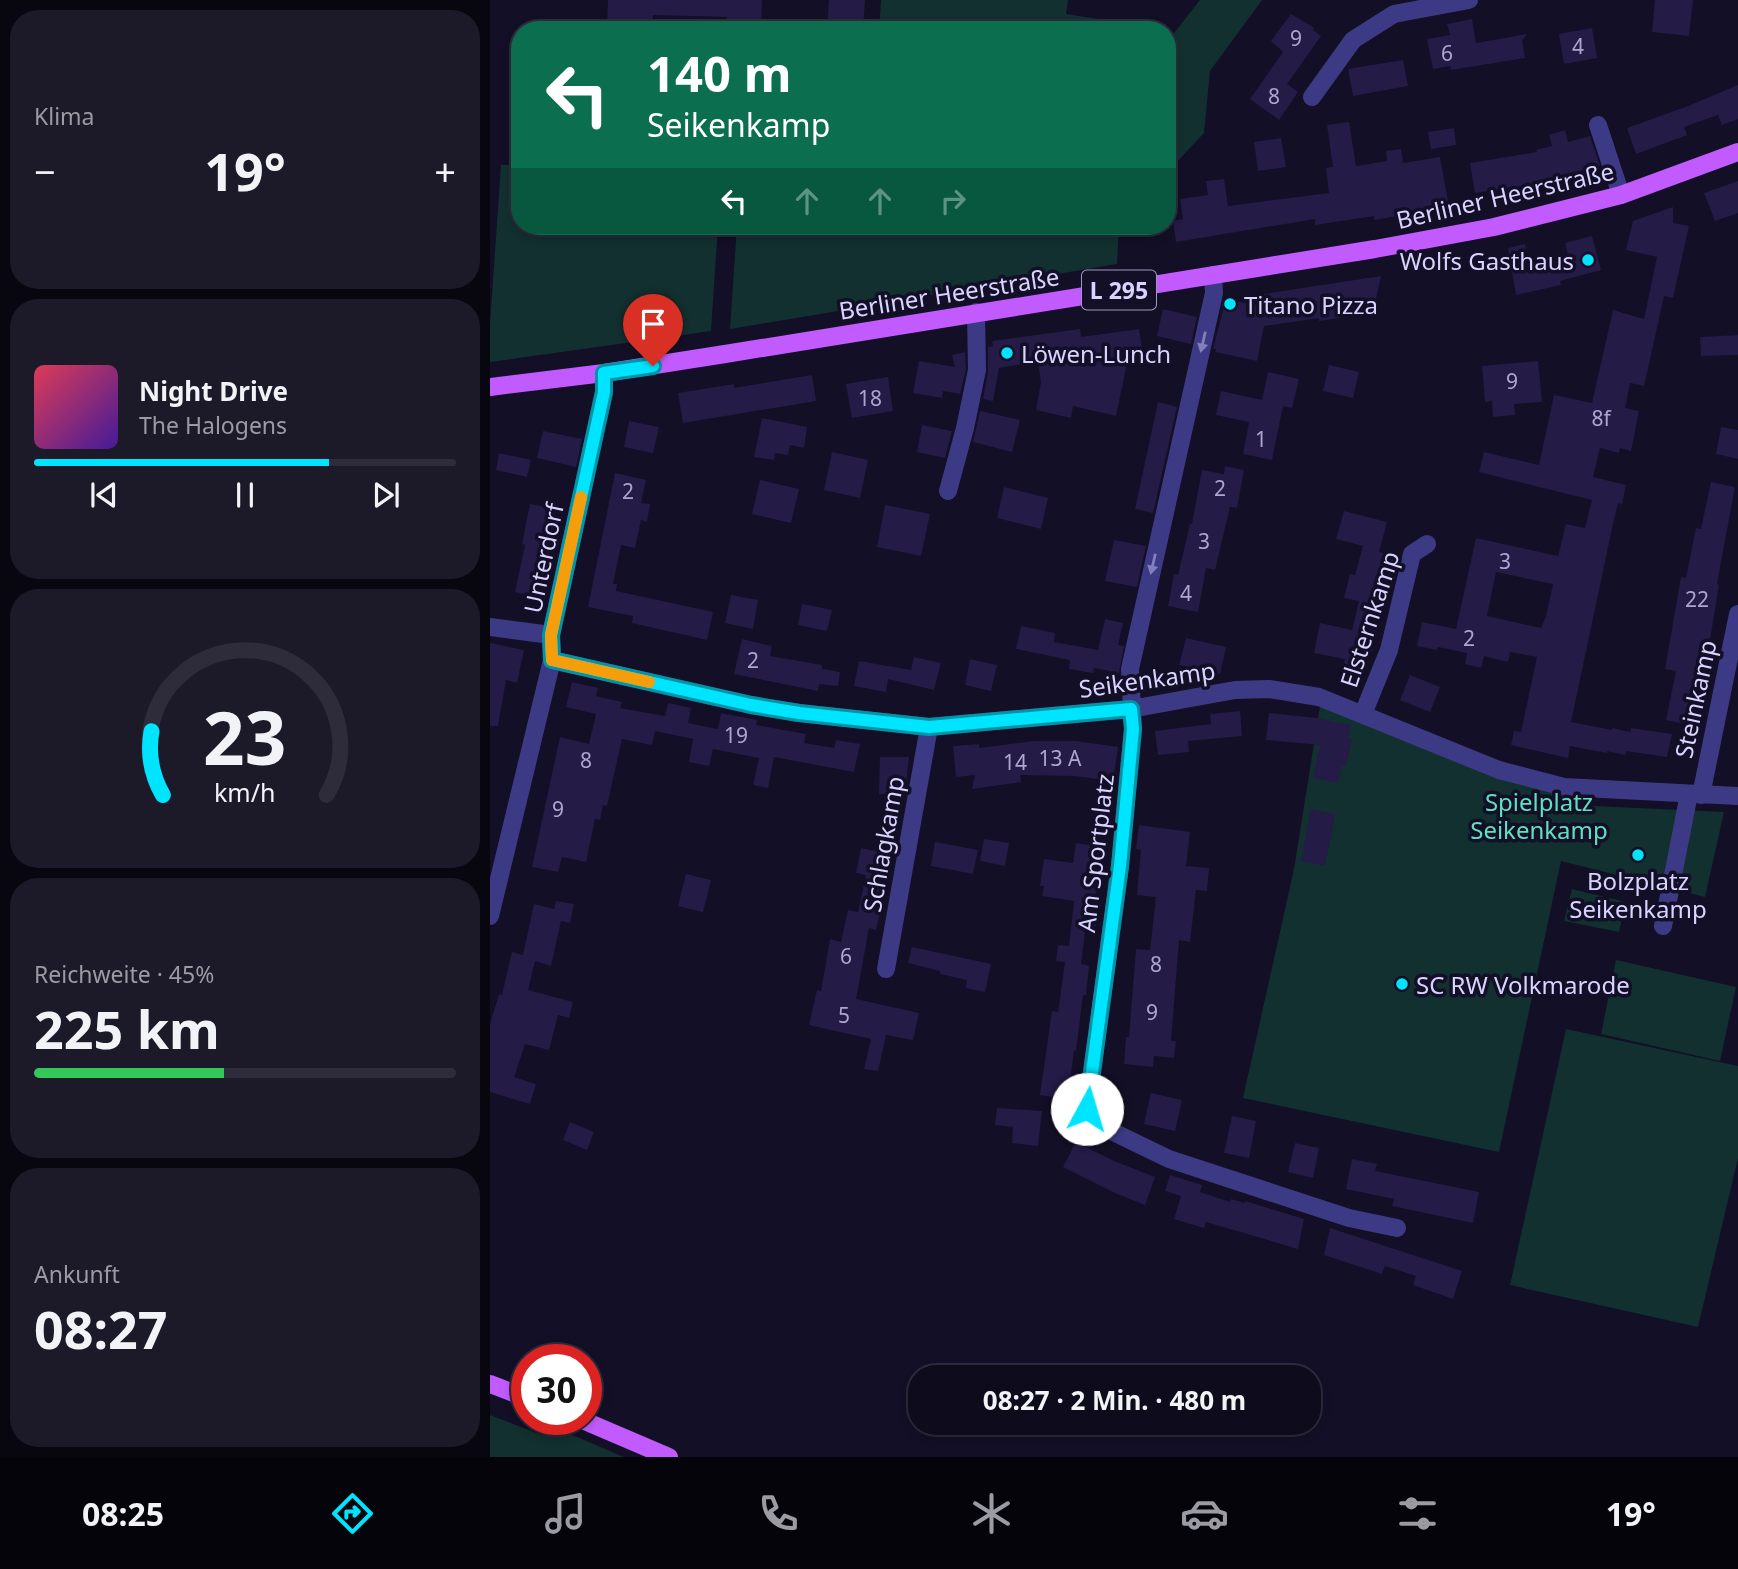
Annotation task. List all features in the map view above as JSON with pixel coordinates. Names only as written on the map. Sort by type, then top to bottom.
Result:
[{"type":"main road","name":"Berliner Heerstraße","points":[[490,387],[604,373],[1494,227],[1551,215],[1621,195],[1738,152]]},
{"type":"main road","points":[[490,1384],[511,1392]]},
{"type":"main road","points":[[602,1428],[669,1457]]},
{"type":"street","points":[[1312,97],[1353,40],[1394,14],[1469,0]]},
{"type":"street","points":[[1598,125],[1621,195]]},
{"type":"street","name":"Am Sportplatz","points":[[1213,275],[1214,293],[1130,669],[1133,729],[1120,866],[1087,1109],[1095,1121],[1107,1129],[1169,1159],[1349,1218],[1397,1228]]},
{"type":"street","points":[[948,491],[977,370],[976,312]]},
{"type":"street","name":"Unterdorf","points":[[490,916],[552,660],[551,635],[604,392],[604,373]]},
{"type":"street","name":"Elsternkamp","points":[[1363,714],[1389,650],[1412,554],[1427,544]]},
{"type":"street","name":"Steinkamp","points":[[1663,926],[1738,614]]},
{"type":"street","points":[[490,627],[551,635]]},
{"type":"street","name":"Seikenkamp","points":[[552,660],[751,705],[929,727],[1131,709],[1235,690],[1269,689],[1319,696],[1499,770],[1564,787],[1738,796]]},
{"type":"street","name":"Schlagkamp","points":[[886,969],[929,727]]},
{"type":"green space","points":[[881,0],[1068,0],[1066,14],[1112,21],[880,21]]},
{"type":"green space","points":[[1200,0],[1262,0],[1210,71],[1204,133],[1176,163],[1176,31]]},
{"type":"green space","points":[[501,165],[511,165],[511,235],[717,235],[711,331],[490,362],[490,324]]},
{"type":"green space","points":[[736,235],[1119,235],[1117,264],[730,329]]},
{"type":"green space","name":"SC RW Volkmarode","points":[[1320,706],[1493,777],[1567,796],[1573,805],[1724,812],[1705,897],[1561,861],[1499,1152],[1243,1098],[1294,869]]},
{"type":"green space","points":[[1572,889],[1626,902],[1619,932],[1564,921]]},
{"type":"green space","points":[[1616,960],[1736,987],[1720,1061],[1601,1034]]},
{"type":"green space","points":[[1566,1029],[1738,1066],[1738,1158],[1698,1327],[1510,1285]]},
{"type":"green space","points":[[490,1415],[511,1423],[511,1435],[572,1435],[624,1457],[490,1457]]},
{"type":"building","points":[[608,0],[762,0],[761,21],[653,15],[653,21],[607,21]]},
{"type":"building","points":[[829,0],[865,0],[864,21],[828,21]]},
{"type":"building","points":[[1655,0],[1693,0],[1689,36],[1652,32]]},
{"type":"building","points":[[1291,14],[1314,28],[1321,36],[1287,84],[1298,92],[1279,120],[1250,99],[1283,52],[1271,41]]},
{"type":"building","points":[[1472,19],[1476,43],[1527,34],[1522,41],[1525,58],[1451,70],[1450,66],[1433,69],[1427,39],[1450,35],[1447,24]]},
{"type":"building","points":[[1592,28],[1597,58],[1564,64],[1559,34]]},
{"type":"building","points":[[1403,60],[1408,86],[1353,96],[1348,69]]},
{"type":"building","points":[[1738,85],[1738,119],[1722,125],[1718,115],[1684,127],[1687,135],[1636,154],[1627,128]]},
{"type":"building","points":[[1349,122],[1356,166],[1387,161],[1386,151],[1401,149],[1403,163],[1440,157],[1449,207],[1374,220],[1374,216],[1315,225],[1315,219],[1176,242],[1176,220],[1183,219],[1180,199],[1208,195],[1206,181],[1224,179],[1228,206],[1329,193],[1326,168],[1333,167],[1327,125]]},
{"type":"building","points":[[1454,128],[1456,145],[1431,149],[1428,132]]},
{"type":"building","points":[[1565,130],[1568,142],[1590,136],[1600,166],[1525,185],[1475,193],[1470,163],[1537,152],[1536,150],[1552,146],[1549,135]]},
{"type":"building","points":[[1281,138],[1286,167],[1258,171],[1254,142]]},
{"type":"building","points":[[1738,181],[1738,213],[1715,221],[1704,193]]},
{"type":"building","points":[[1673,207],[1673,223],[1689,226],[1673,298],[1664,296],[1644,386],[1630,383],[1625,408],[1639,411],[1631,451],[1620,448],[1619,453],[1600,448],[1593,477],[1626,485],[1622,504],[1618,503],[1613,524],[1571,722],[1612,730],[1630,732],[1631,728],[1672,734],[1667,757],[1626,751],[1625,755],[1607,753],[1570,746],[1568,758],[1511,745],[1514,731],[1521,732],[1537,657],[1510,652],[1508,662],[1484,656],[1481,668],[1465,664],[1467,653],[1417,646],[1422,622],[1456,629],[1476,538],[1558,556],[1566,524],[1585,528],[1592,500],[1479,472],[1484,452],[1539,465],[1554,395],[1592,403],[1613,310],[1644,319],[1657,257],[1626,250],[1633,221]],"holes":[[[1496,572],[1553,584],[1541,628],[1487,616]]]},
{"type":"building","points":[[1592,236],[1601,270],[1560,281],[1561,285],[1516,295],[1508,248],[1525,244],[1531,271],[1570,263],[1565,243]]},
{"type":"building","points":[[1381,276],[1373,313],[1264,326],[1257,361],[1215,352],[1216,349],[1213,349],[1226,299],[1259,306],[1257,295]]},
{"type":"building","points":[[1163,309],[1197,317],[1191,344],[1157,336]]},
{"type":"building","points":[[1080,329],[1081,337],[1139,329],[1144,361],[1127,363],[1116,416],[1073,406],[1071,418],[1036,410],[1041,382],[1038,361],[999,368],[993,401],[983,399],[988,372],[988,347],[993,346],[992,341]]},
{"type":"building","points":[[1738,335],[1738,355],[1701,356],[1700,337]]},
{"type":"building","points":[[965,352],[966,369],[960,394],[943,391],[942,398],[913,393],[919,361],[955,367],[952,355]]},
{"type":"building","points":[[1538,361],[1542,402],[1514,404],[1515,415],[1493,417],[1492,401],[1485,402],[1482,366]]},
{"type":"building","points":[[1329,365],[1359,372],[1353,398],[1323,391]]},
{"type":"building","points":[[1268,372],[1299,379],[1292,408],[1283,406],[1272,460],[1243,454],[1249,422],[1216,415],[1221,391],[1262,400]]},
{"type":"building","points":[[812,375],[816,401],[683,423],[678,393],[734,384],[734,388]]},
{"type":"building","points":[[888,377],[893,411],[852,418],[846,384]]},
{"type":"building","points":[[1158,402],[1177,407],[1153,513],[1135,509]]},
{"type":"building","points":[[980,411],[1020,420],[1012,452],[973,442]]},
{"type":"building","points":[[762,418],[807,427],[804,448],[790,445],[788,455],[775,453],[774,460],[754,457]]},
{"type":"building","points":[[629,421],[659,427],[653,453],[624,447]]},
{"type":"building","points":[[922,425],[952,431],[945,458],[917,452]]},
{"type":"building","points":[[1721,427],[1738,430],[1738,459],[1716,454]]},
{"type":"building","points":[[543,431],[582,439],[576,467],[537,458]]},
{"type":"building","points":[[832,452],[868,460],[860,498],[824,490]]},
{"type":"building","points":[[499,453],[531,460],[527,477],[496,470]]},
{"type":"building","points":[[1225,466],[1244,470],[1237,508],[1230,507],[1215,570],[1206,568],[1198,612],[1168,606],[1174,574],[1178,575],[1192,524],[1202,470],[1224,474]]},
{"type":"building","points":[[615,473],[646,480],[641,503],[650,504],[647,522],[641,520],[635,548],[621,545],[613,584],[617,584],[616,591],[713,612],[707,640],[632,623],[633,616],[588,607]]},
{"type":"building","points":[[760,480],[799,489],[791,523],[752,514]]},
{"type":"building","points":[[1711,482],[1735,487],[1704,676],[1701,675],[1691,725],[1666,720],[1676,671],[1665,669],[1681,577],[1686,578],[1696,528],[1701,529]]},
{"type":"building","points":[[1004,487],[1048,498],[1041,529],[997,518]]},
{"type":"building","points":[[530,504],[556,509],[540,598],[515,592]]},
{"type":"building","points":[[885,505],[930,514],[921,556],[877,547]]},
{"type":"building","points":[[1344,511],[1387,522],[1379,552],[1394,556],[1372,652],[1365,650],[1358,684],[1340,680],[1345,659],[1314,653],[1320,623],[1352,630],[1359,601],[1344,598],[1350,574],[1355,575],[1363,546],[1336,539]]},
{"type":"building","points":[[1114,540],[1146,546],[1137,587],[1105,581]]},
{"type":"building","points":[[731,595],[758,600],[753,629],[725,623]]},
{"type":"building","points":[[802,604],[832,610],[827,631],[798,625]]},
{"type":"building","points":[[1105,619],[1123,623],[1118,645],[1124,646],[1119,673],[1094,668],[1093,673],[1069,669],[1070,660],[1016,649],[1021,626],[1055,633],[1054,642],[1098,650]]},
{"type":"building","points":[[1186,638],[1226,647],[1220,674],[1179,665]]},
{"type":"building","points":[[742,639],[772,646],[770,656],[822,665],[822,669],[840,672],[838,686],[819,684],[818,691],[734,674]]},
{"type":"building","points":[[490,643],[524,650],[517,683],[506,680],[498,726],[490,726]]},
{"type":"building","points":[[914,657],[941,663],[934,690],[888,679],[886,692],[854,686],[859,661],[911,670]]},
{"type":"building","points":[[970,659],[997,665],[991,691],[965,685]]},
{"type":"building","points":[[1410,675],[1440,687],[1430,712],[1400,700]]},
{"type":"building","points":[[572,682],[598,688],[596,696],[622,702],[620,708],[665,716],[668,703],[691,708],[688,723],[718,729],[721,713],[757,720],[756,725],[806,734],[804,743],[834,748],[836,740],[860,744],[854,772],[774,757],[768,788],[753,785],[759,758],[713,749],[709,766],[689,762],[693,739],[655,731],[652,745],[622,739],[607,806],[603,805],[600,820],[595,819],[586,862],[562,857],[558,872],[532,867],[560,737],[589,744],[596,714],[566,707]]},
{"type":"building","points":[[1240,711],[1242,736],[1188,741],[1189,752],[1158,755],[1155,731],[1211,724],[1210,714]]},
{"type":"building","points":[[1269,713],[1351,725],[1348,738],[1352,739],[1346,766],[1342,766],[1338,783],[1313,778],[1320,745],[1266,740]]},
{"type":"building","points":[[1034,741],[1076,741],[1118,747],[1113,781],[1074,776],[1020,775],[1021,782],[972,789],[975,775],[956,777],[953,746],[979,744],[979,748]]},
{"type":"building","points":[[880,757],[909,757],[905,794],[879,794]]},
{"type":"building","points":[[1311,809],[1335,814],[1325,866],[1301,861]]},
{"type":"building","points":[[1139,825],[1190,832],[1186,866],[1209,868],[1207,891],[1196,890],[1190,942],[1179,940],[1171,1041],[1176,1041],[1174,1058],[1154,1056],[1153,1067],[1124,1064],[1126,1037],[1129,1037],[1136,949],[1150,950],[1156,897],[1137,895],[1141,850],[1136,849]]},
{"type":"building","points":[[984,839],[1009,843],[1005,866],[980,861]]},
{"type":"building","points":[[935,842],[978,850],[973,874],[931,866]]},
{"type":"building","points":[[1076,843],[1102,847],[1094,907],[1098,907],[1094,934],[1085,932],[1081,964],[1089,966],[1068,1099],[1040,1095],[1052,1011],[1058,1012],[1065,962],[1056,961],[1058,945],[1069,946],[1074,901],[1042,896],[1044,886],[1040,886],[1044,859],[1073,863]]},
{"type":"building","points":[[861,848],[893,855],[876,930],[869,928],[856,999],[919,1013],[913,1040],[886,1035],[878,1071],[864,1069],[871,1039],[809,1025],[817,990],[821,991],[830,939],[841,942],[848,910],[858,912],[866,875],[856,873]]},
{"type":"building","points":[[686,874],[711,880],[703,912],[678,906]]},
{"type":"building","points":[[556,901],[574,904],[570,923],[561,921],[551,966],[535,961],[528,990],[573,1002],[569,1018],[558,1015],[549,1050],[525,1044],[514,1077],[536,1084],[530,1104],[490,1092],[490,1024],[499,994],[502,995],[512,952],[523,955],[534,904],[554,909]]},
{"type":"building","points":[[912,947],[991,964],[985,992],[966,988],[967,980],[908,963]]},
{"type":"building","points":[[1151,1093],[1182,1100],[1175,1131],[1144,1124]]},
{"type":"building","points":[[997,1108],[1042,1111],[1038,1146],[1012,1143],[1013,1127],[995,1125]]},
{"type":"building","points":[[1232,1116],[1256,1121],[1249,1158],[1224,1153]]},
{"type":"building","points":[[570,1122],[594,1132],[587,1150],[563,1140]]},
{"type":"building","points":[[1076,1142],[1155,1177],[1145,1205],[1063,1167]]},
{"type":"building","points":[[1295,1143],[1319,1148],[1313,1178],[1288,1172]]},
{"type":"building","points":[[1352,1159],[1377,1164],[1375,1171],[1479,1192],[1473,1223],[1392,1206],[1394,1199],[1346,1189]]},
{"type":"building","points":[[1170,1175],[1202,1185],[1200,1192],[1230,1202],[1231,1199],[1245,1201],[1304,1219],[1298,1249],[1206,1222],[1204,1228],[1174,1219],[1181,1196],[1165,1191]]},
{"type":"building","points":[[1330,1228],[1462,1271],[1453,1299],[1413,1285],[1416,1276],[1385,1266],[1382,1274],[1324,1255]]},
{"type":"slow traffic","points":[[581,497],[551,635],[552,660],[649,682]]},
{"type":"place","name":"Wolfs Gasthaus","points":[[1588,260]]},
{"type":"place","name":"Titano Pizza","points":[[1230,304]]},
{"type":"place","name":"Löwen-Lunch","points":[[1007,353]]},
{"type":"place","name":"Bolzplatz Seikenkamp","points":[[1638,855]]},
{"type":"place","name":"SC RW Volkmarode","points":[[1402,984]]},
{"type":"route","points":[[653,366],[604,373],[604,392],[551,635],[552,660],[751,705],[929,727],[1131,709],[1133,729],[1120,866],[1087,1109]]},
{"type":"park label","name":"Spielplatz Seikenkamp","points":[[1539,815]]}]
